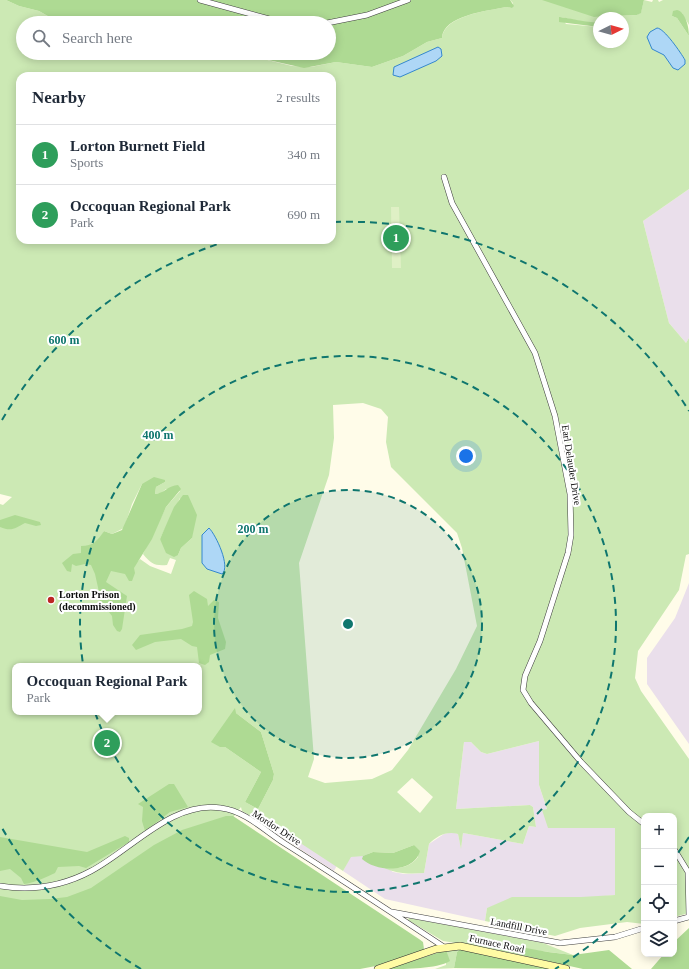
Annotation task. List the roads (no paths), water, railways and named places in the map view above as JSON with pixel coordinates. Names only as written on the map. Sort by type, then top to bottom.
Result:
[{"type":"main road","name":"Furnace Road","points":[[378,969],[444,947],[469,947],[566,969]]},
{"type":"street","points":[[200,0],[258,16]]},
{"type":"street","points":[[336,21],[367,15],[408,0]]},
{"type":"street","name":"Earl Delauder Drive","points":[[444,176],[452,203],[535,353],[543,372],[555,416],[570,494],[571,535],[568,553],[540,641],[525,676],[523,690],[531,703],[581,762],[629,812],[641,822]]},
{"type":"street","name":"Mordor Drive","points":[[0,886],[21,888],[41,887],[72,880],[92,871],[178,814],[197,808],[213,807],[231,810],[261,825],[283,842],[332,872],[444,947]]},
{"type":"street","points":[[677,854],[688,872],[689,916],[677,920]]},
{"type":"street","name":"Landfill Drive","points":[[391,912],[560,943],[615,937],[641,929]]},
{"type":"water","points":[[657,28],[668,36],[685,60],[685,64],[678,70],[673,68],[664,55],[652,49],[647,37],[650,32]]},
{"type":"water","points":[[438,47],[441,49],[442,56],[436,61],[400,77],[393,75],[394,67]]},
{"type":"water","points":[[209,528],[219,544],[224,558],[225,565],[222,574],[207,569],[202,563],[202,535]]},
{"type":"place","name":"Lorton Burnett Field","points":[[396,238]]},
{"type":"place","name":"Lorton Prison (decommissioned)","points":[[51,600]]},
{"type":"place","name":"Occoquan Regional Park","points":[[107,743]]}]
